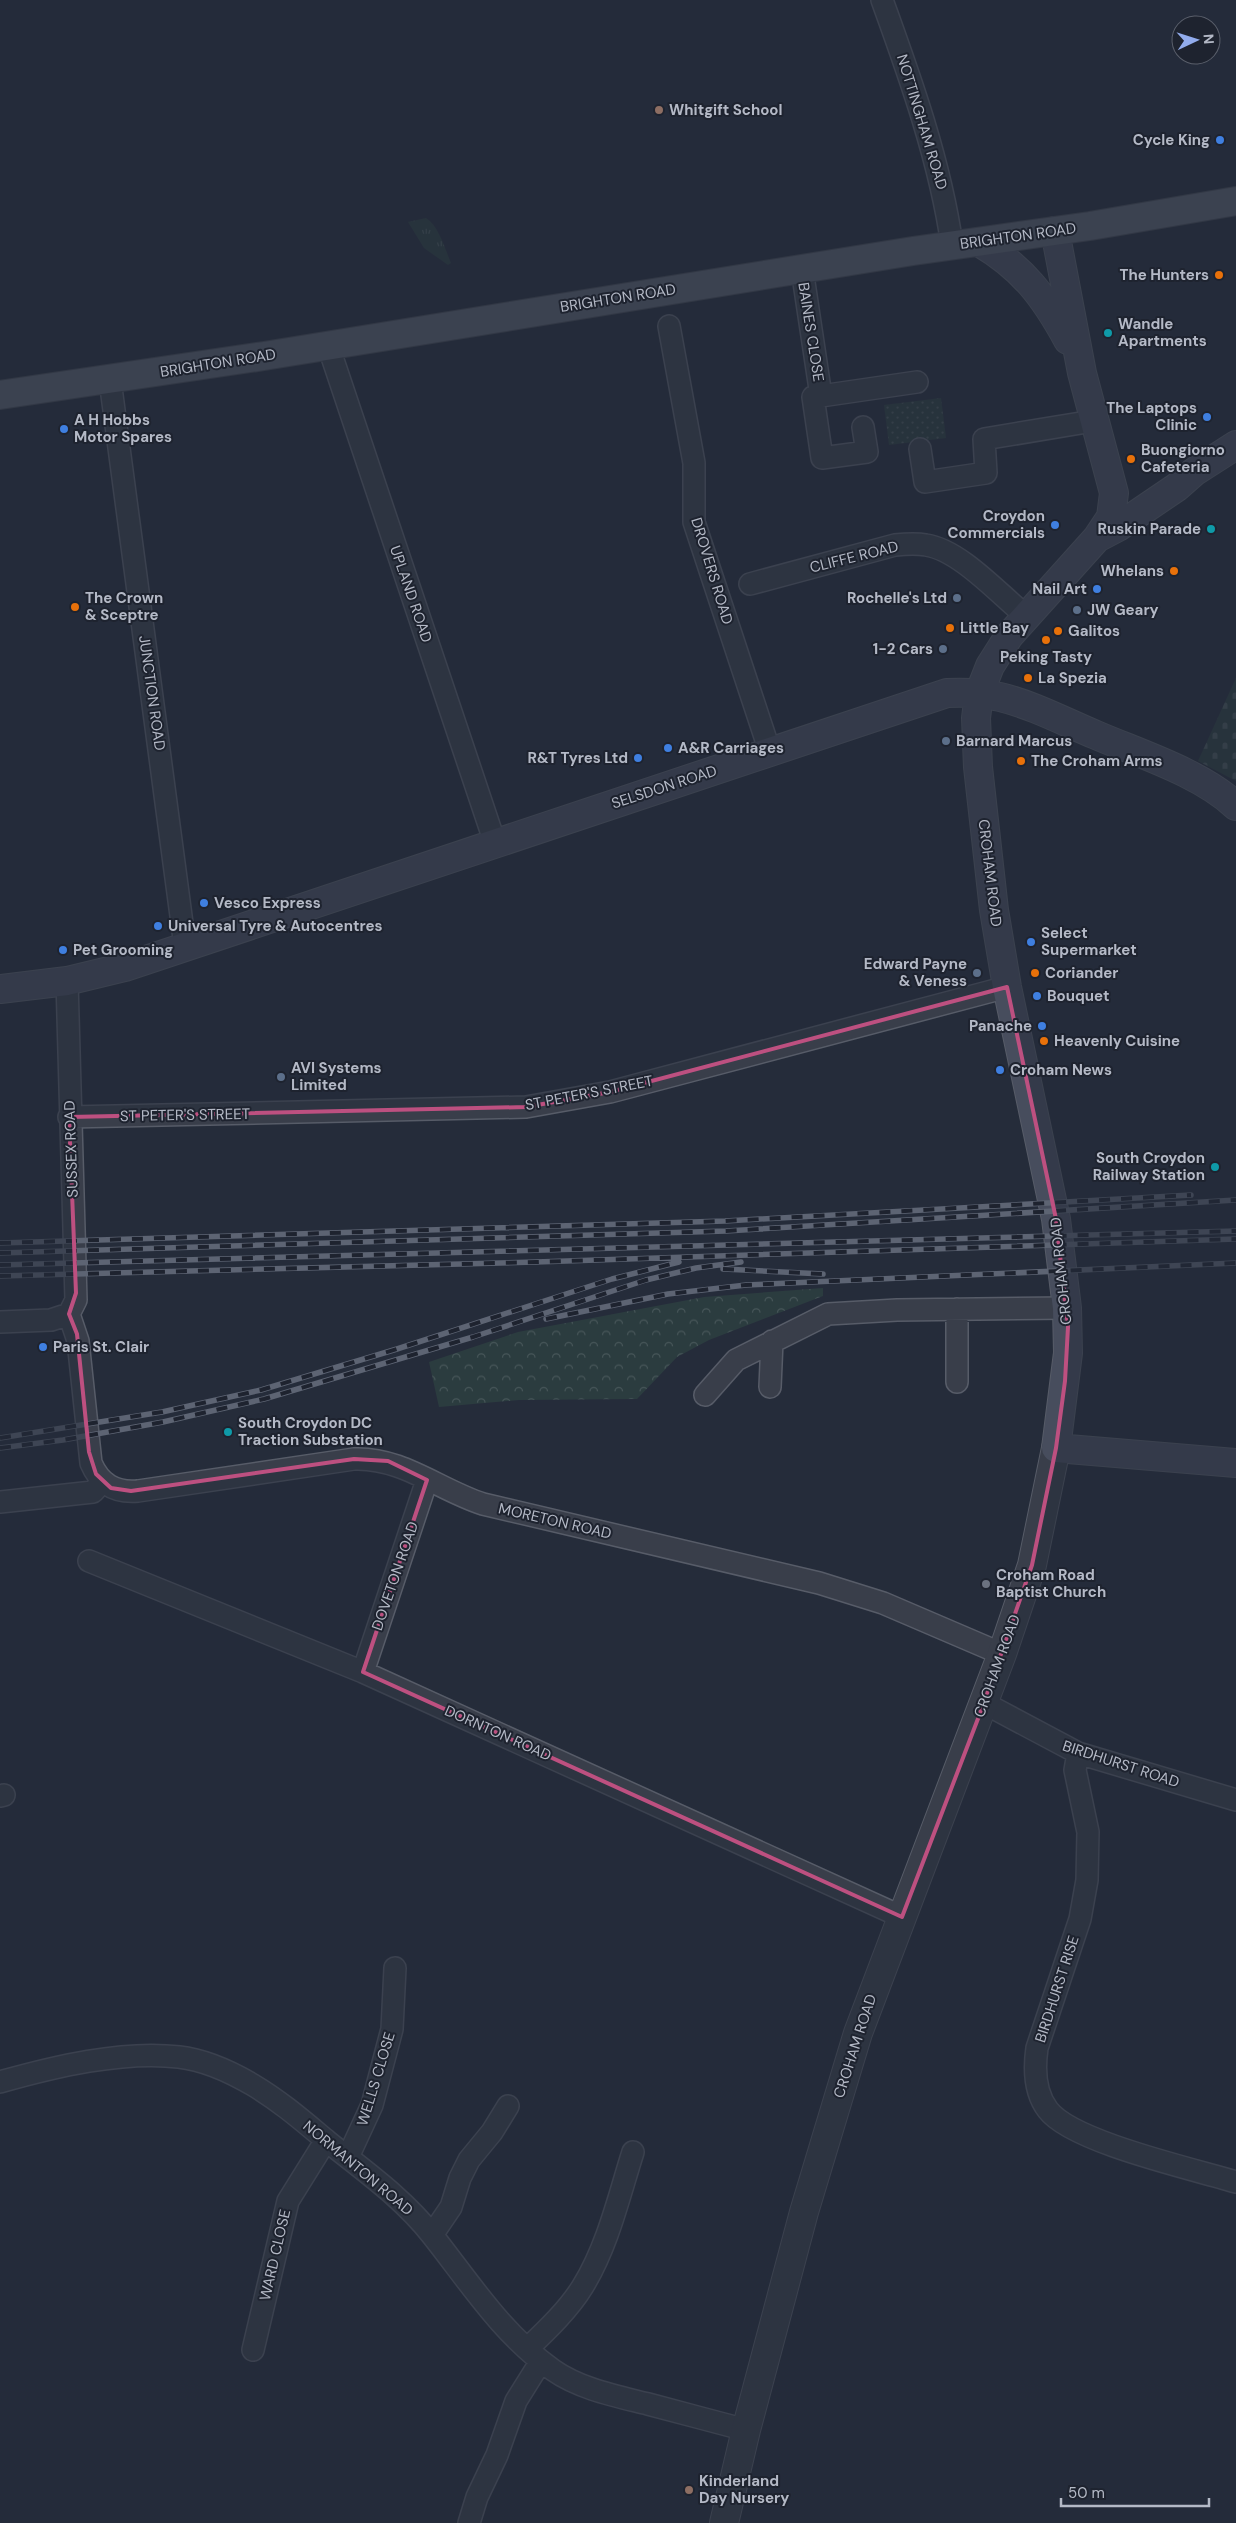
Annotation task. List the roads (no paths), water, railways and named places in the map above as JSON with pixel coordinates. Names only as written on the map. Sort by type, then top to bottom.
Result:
[{"type":"main road","name":"BRIGHTON ROAD","points":[[0,395],[110,380],[1236,201]]},
{"type":"main road","points":[[979,694],[986,674],[999,650],[1026,616],[1098,538],[1111,517],[1114,502],[1112,485],[1080,366],[1055,231]]},
{"type":"main road","points":[[965,244],[1003,257],[1031,282],[1063,330],[1080,366]]},
{"type":"main road","points":[[1098,538],[1118,527],[1177,487],[1194,472],[1236,445]]},
{"type":"main road","points":[[1114,502],[1137,495],[1194,472]]},
{"type":"main road","name":"SELSDON ROAD","points":[[0,989],[67,981],[125,968],[185,946],[939,695],[956,693],[979,694],[1011,700],[1143,755],[1208,786],[1236,806]]},
{"type":"main road","name":"CROHAM ROAD","points":[[979,694],[976,718],[982,810],[1007,987],[1054,1210],[1066,1308],[1068,1352],[1056,1448]]},
{"type":"main road","points":[[1056,1448],[1236,1463]]},
{"type":"street","name":"NOTTINGHAM ROAD","points":[[882,0],[934,156],[945,201],[965,244]]},
{"type":"street","name":"BAINES CLOSE","points":[[802,269],[821,396]]},
{"type":"street","name":"DROVERS ROAD","points":[[669,326],[694,462],[694,522],[770,752]]},
{"type":"street","name":"UPLAND ROAD","points":[[328,345],[495,843]]},
{"type":"street","name":"JUNCTION ROAD","points":[[110,380],[185,946]]},
{"type":"street","name":"BAINES CLOSE","points":[[863,427],[867,452],[822,458],[813,397],[917,382]]},
{"type":"street","points":[[920,449],[925,482],[986,473],[984,439],[1094,421]]},
{"type":"street","name":"CLIFFE ROAD","points":[[750,584],[895,545],[911,543],[944,550],[1026,616]]},
{"type":"street","name":"SUSSEX ROAD","points":[[67,981],[69,1117],[76,1292],[74,1306],[69,1314]]},
{"type":"street","name":"ST PETER'S STREET","points":[[69,1117],[526,1107],[610,1092],[1007,987]]},
{"type":"street","points":[[705,1394],[736,1360],[828,1314],[956,1309],[1066,1308]]},
{"type":"street","points":[[956,1309],[957,1382]]},
{"type":"street","points":[[0,1322],[51,1320],[69,1314],[78,1341],[89,1452],[93,1467],[103,1482],[93,1492],[0,1502]]},
{"type":"street","points":[[770,1387],[772,1341]]},
{"type":"street","name":"CROHAM ROAD","points":[[724,2523],[746,2430],[804,2212],[858,2034],[1002,1654],[1032,1565],[1056,1448]]},
{"type":"street","name":"MORETON ROAD","points":[[103,1482],[114,1489],[138,1491],[354,1458],[388,1461],[455,1495],[483,1504],[849,1591],[883,1603],[1002,1654]]},
{"type":"street","name":"DOVETON ROAD","points":[[363,1672],[419,1476]]},
{"type":"street","name":"DORNTON ROAD","points":[[89,1561],[363,1672],[902,1917]]},
{"type":"street","name":"BIRDHURST ROAD","points":[[984,1703],[1078,1753],[1236,1800]]},
{"type":"street","name":"BIRDHURST RISE","points":[[1078,1753],[1076,1770],[1088,1832],[1087,1880],[1080,1919],[1038,2048],[1035,2070],[1039,2094],[1051,2114],[1080,2134],[1236,2182]]},
{"type":"street","name":"WELLS CLOSE","points":[[348,2157],[372,2105],[392,2029],[395,1968]]},
{"type":"street","name":"NORMANTON ROAD","points":[[0,2082],[80,2063],[137,2057],[180,2057],[203,2062],[251,2084],[285,2106],[401,2200],[432,2235],[487,2306],[534,2355],[564,2377],[600,2392],[746,2430]]},
{"type":"street","points":[[432,2235],[447,2216],[466,2165],[492,2132],[508,2106]]},
{"type":"street","name":"WARD CLOSE","points":[[252,2350],[288,2202],[326,2140]]},
{"type":"street","points":[[469,2523],[477,2497],[497,2455],[534,2355],[590,2274],[608,2229],[633,2152]]},
{"type":"railway","points":[[0,1243],[725,1221],[1191,1195]]},
{"type":"railway","points":[[0,1253],[726,1231],[1236,1200]]},
{"type":"railway","points":[[0,1265],[1236,1231]]},
{"type":"railway","points":[[0,1276],[536,1262],[1236,1239]]},
{"type":"railway","points":[[0,1438],[162,1412],[261,1390],[397,1349],[612,1279],[679,1262]]},
{"type":"railway","points":[[0,1448],[63,1440],[163,1422],[264,1399],[473,1337],[646,1280],[696,1268],[741,1262]]},
{"type":"railway","points":[[546,1319],[668,1294],[746,1285],[1236,1263]]},
{"type":"railway","points":[[723,1269],[823,1274]]},
{"type":"place","name":"Whitgift School","points":[[659,110]]},
{"type":"place","name":"Cycle King","points":[[1220,140]]},
{"type":"place","name":"The Hunters","points":[[1219,275]]},
{"type":"place","name":"Wandle Apartments","points":[[1108,333]]},
{"type":"place","name":"The Laptops Clinic","points":[[1207,417]]},
{"type":"place","name":"A H Hobbs Motor Spares","points":[[64,429]]},
{"type":"place","name":"Buongiorno Cafeteria","points":[[1131,459]]},
{"type":"place","name":"Croydon Commercials","points":[[1055,525]]},
{"type":"place","name":"Ruskin Parade","points":[[1211,529]]},
{"type":"place","name":"Whelans","points":[[1174,571]]},
{"type":"place","name":"Nail Art","points":[[1097,589]]},
{"type":"place","name":"Rochelle's Ltd","points":[[957,598]]},
{"type":"place","name":"The Crown & Sceptre","points":[[75,607]]},
{"type":"place","name":"JW Geary","points":[[1077,610]]},
{"type":"place","name":"Little Bay","points":[[950,628]]},
{"type":"place","name":"Galitos","points":[[1058,631]]},
{"type":"place","name":"Peking Tasty","points":[[1046,640]]},
{"type":"place","name":"1-2 Cars","points":[[943,649]]},
{"type":"place","name":"La Spezia","points":[[1028,678]]},
{"type":"place","name":"Barnard Marcus","points":[[946,741]]},
{"type":"place","name":"A&R Carriages","points":[[668,748]]},
{"type":"place","name":"R&T Tyres Ltd","points":[[638,758]]},
{"type":"place","name":"The Croham Arms","points":[[1021,761]]},
{"type":"place","name":"Vesco Express","points":[[204,903]]},
{"type":"place","name":"Universal Tyre & Autocentres","points":[[158,926]]},
{"type":"place","name":"Select Supermarket","points":[[1031,942]]},
{"type":"place","name":"Pet Grooming","points":[[63,950]]},
{"type":"place","name":"Edward Payne & Veness","points":[[977,973]]},
{"type":"place","name":"Coriander","points":[[1035,973]]},
{"type":"place","name":"Bouquet","points":[[1037,996]]},
{"type":"place","name":"Panache","points":[[1042,1026]]},
{"type":"place","name":"Heavenly Cuisine","points":[[1044,1041]]},
{"type":"place","name":"Croham News","points":[[1000,1070]]},
{"type":"place","name":"AVI Systems Limited","points":[[281,1077]]},
{"type":"place","name":"South Croydon Railway Station","points":[[1215,1167]]},
{"type":"place","name":"Paris St. Clair","points":[[43,1347]]},
{"type":"place","name":"South Croydon DC Traction Substation","points":[[228,1432]]},
{"type":"place","name":"Croham Road Baptist Church","points":[[986,1584]]},
{"type":"place","name":"Kinderland Day Nursery","points":[[689,2490]]}]
